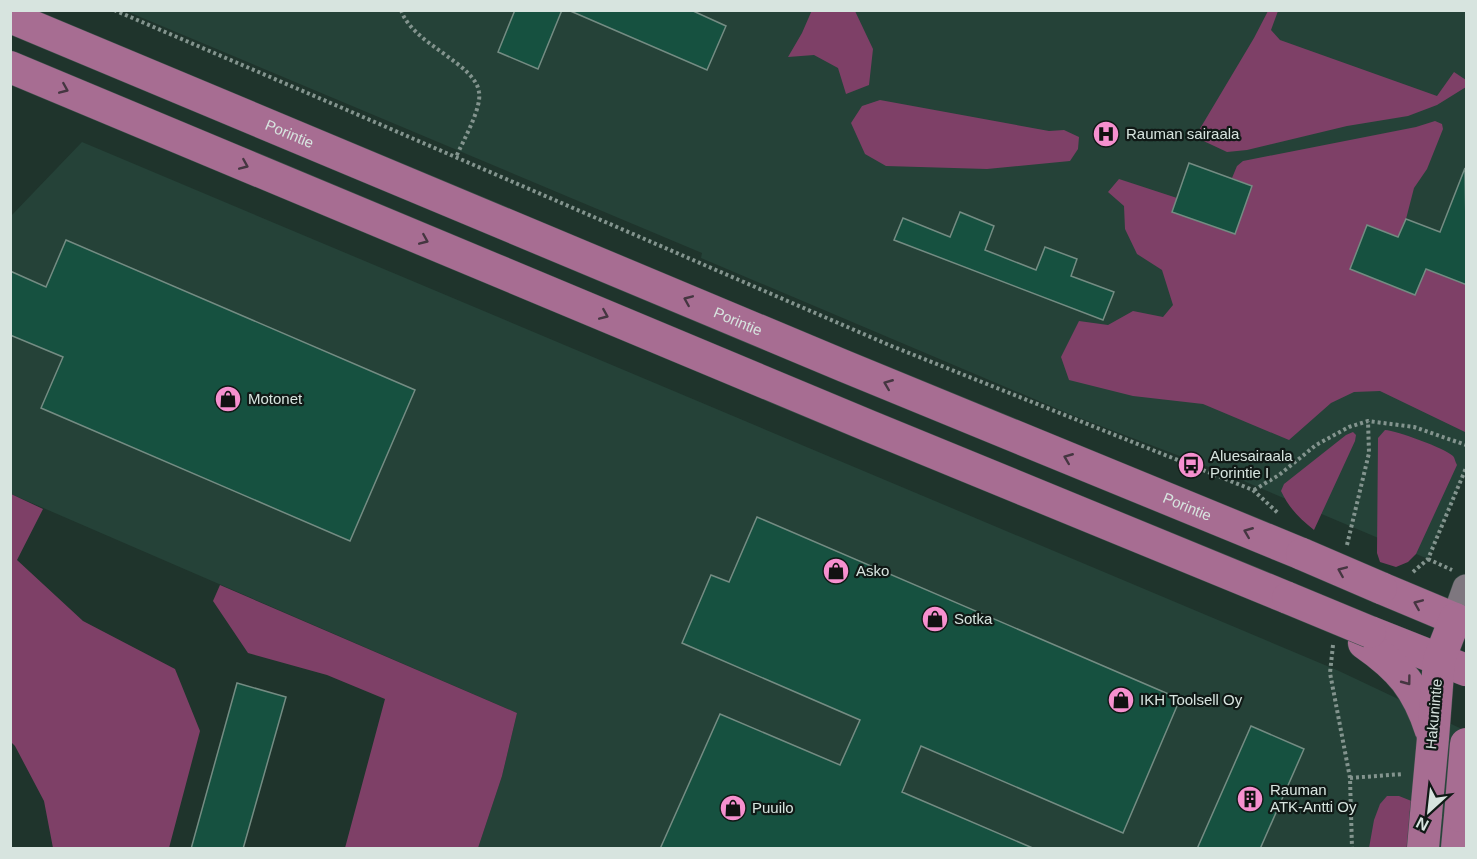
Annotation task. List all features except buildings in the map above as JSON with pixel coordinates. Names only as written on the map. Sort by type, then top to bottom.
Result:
[{"type":"highway","name":"Porintie","points":[[10,17],[1461,622]]},
{"type":"highway","points":[[10,67],[869,426],[1288,598],[1356,638],[1384,657],[1403,675],[1423,707],[1432,738]]},
{"type":"highway","name":"Hakunintie","points":[[1423,849],[1432,738],[1457,661],[1461,622]]},
{"type":"highway","points":[[1356,638],[1457,661]]},
{"type":"highway","points":[[1457,849],[1466,740]]},
{"type":"main road","points":[[1461,622],[1467,588]]},
{"type":"path","points":[[114,10],[889,345],[1254,490],[1287,520]]},
{"type":"path","points":[[401,10],[404,19],[424,39],[474,76],[480,93],[477,107],[456,157]]},
{"type":"path","points":[[1254,490],[1279,475],[1316,445],[1349,427],[1368,421],[1414,427],[1467,445]]},
{"type":"path","points":[[1347,548],[1369,453],[1368,421]]},
{"type":"path","points":[[1428,559],[1467,468]]},
{"type":"path","points":[[1352,849],[1350,778],[1330,673],[1356,638]]},
{"type":"shaded area","points":[[812,10],[855,11],[873,49],[869,85],[846,94],[838,68],[814,55],[788,57]]},
{"type":"shaded area","name":"Rauman sairaala","points":[[126,11],[1466,11],[1466,470],[1428,559],[1227,474],[1072,415],[701,258],[702,253]]},
{"type":"shaded area","points":[[1268,11],[1278,11],[1271,30],[1280,40],[1437,96],[1454,72],[1466,80],[1466,87],[1437,105],[1408,116],[1347,126],[1247,150],[1227,152],[1195,137]]},
{"type":"shaded area","points":[[880,100],[1049,131],[1064,130],[1079,137],[1078,149],[1070,161],[987,169],[886,166],[865,154],[851,123],[862,106]]},
{"type":"shaded area","points":[[1435,121],[1442,124],[1443,129],[1427,169],[1414,188],[1406,219],[1398,237],[1367,225],[1350,269],[1415,295],[1428,262],[1466,285],[1465,432],[1380,391],[1354,392],[1331,403],[1289,440],[1203,404],[1133,396],[1069,380],[1061,357],[1079,321],[1108,325],[1133,311],[1163,317],[1173,305],[1162,270],[1137,254],[1125,229],[1124,206],[1108,192],[1119,179],[1177,198],[1172,212],[1234,234],[1252,186],[1232,178],[1237,166],[1243,161],[1416,127]]},
{"type":"shaded area","points":[[82,142],[1339,671],[1466,731],[1466,848],[478,848],[502,776],[517,713],[11,494],[11,216]]},
{"type":"shaded area","points":[[1385,430],[1441,449],[1453,456],[1457,465],[1416,554],[1408,562],[1396,567],[1380,562],[1377,553],[1378,438]]},
{"type":"shaded area","points":[[1353,432],[1356,435],[1355,441],[1314,530],[1287,503],[1281,491],[1284,484],[1346,435]]},
{"type":"shaded area","points":[[11,494],[43,509],[17,560],[83,621],[175,669],[200,731],[169,848],[53,848],[44,801],[11,742]]},
{"type":"shaded area","points":[[220,585],[517,713],[502,776],[478,848],[345,848],[385,699],[327,675],[248,653],[213,601]]},
{"type":"shaded area","points":[[1387,796],[1399,796],[1414,802],[1409,848],[1369,848],[1374,820],[1380,804]]},
{"type":"place","name":"Rauman sairaala","points":[[1106,134]]},
{"type":"place","name":"Motonet","points":[[228,399]]},
{"type":"place","name":"Aluesairaala Porintie I","points":[[1191,465]]},
{"type":"place","name":"Asko","points":[[836,571]]},
{"type":"place","name":"Sotka","points":[[935,619]]},
{"type":"place","name":"IKH Toolsell Oy","points":[[1121,700]]},
{"type":"place","name":"Rauman ATK-Antti Oy","points":[[1250,799]]},
{"type":"place","name":"Puuilo","points":[[733,808]]}]
